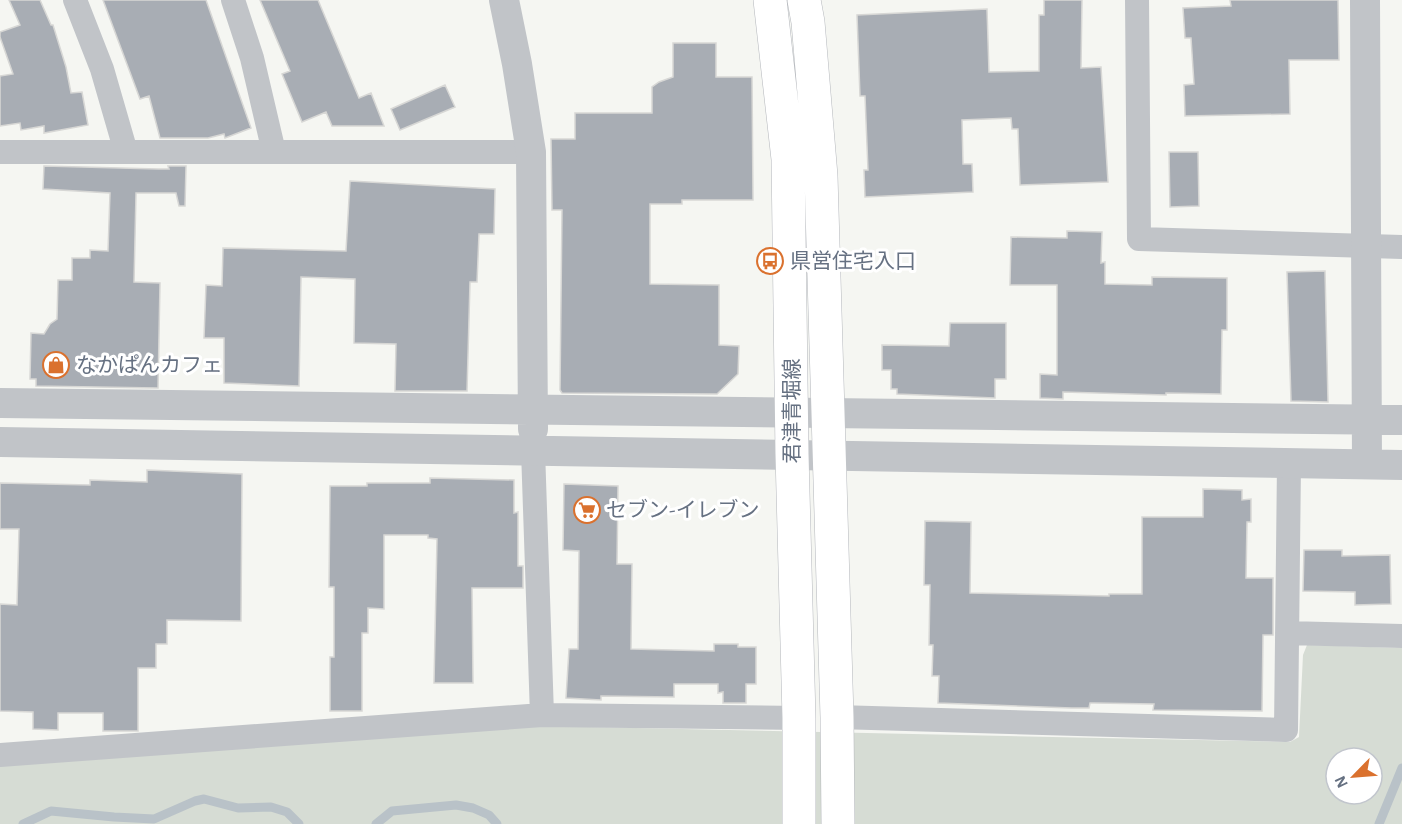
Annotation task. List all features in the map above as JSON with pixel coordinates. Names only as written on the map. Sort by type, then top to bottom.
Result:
[{"type":"main road","name":"君津青堀線","points":[[770,0],[788,159],[799,824]]},
{"type":"main road","name":"君津青堀線","points":[[804,0],[808,22],[821,176],[837,717],[838,824]]},
{"type":"street","points":[[75,0],[102,69],[126,152]]},
{"type":"street","points":[[233,0],[252,58],[273,152]]},
{"type":"street","points":[[504,0],[531,152],[533,450],[542,715]]},
{"type":"street","points":[[1137,0],[1139,239],[1402,247]]},
{"type":"street","points":[[1365,0],[1367,464]]},
{"type":"street","points":[[0,152],[531,152]]},
{"type":"street","points":[[0,403],[1402,420]]},
{"type":"street","points":[[0,442],[1402,465]]},
{"type":"street","points":[[837,717],[1286,730],[1288,463]]},
{"type":"street","points":[[1287,633],[1402,636]]},
{"type":"street","points":[[0,755],[542,715],[799,718]]},
{"type":"shaded area","points":[[1307,645],[1402,648],[1402,824],[0,824],[0,765],[542,726],[1290,742],[1299,737],[1303,655]]},
{"type":"building","points":[[9,0],[40,0],[53,25],[66,67],[71,93],[82,92],[88,125],[44,133],[44,126],[21,130],[20,123],[0,126],[0,76],[13,74],[0,32],[20,25]]},
{"type":"building","points":[[103,0],[206,0],[251,128],[225,138],[224,134],[208,138],[160,138],[149,96],[140,99]]},
{"type":"building","points":[[260,0],[318,0],[359,98],[371,93],[384,126],[332,126],[326,112],[302,122],[282,74],[290,71]]},
{"type":"building","points":[[1044,0],[1082,0],[1081,68],[1101,67],[1108,182],[1020,185],[1018,129],[1012,129],[1011,118],[962,120],[963,164],[972,164],[973,192],[865,197],[864,170],[868,170],[865,96],[860,96],[857,15],[987,9],[989,72],[1039,71],[1039,15],[1044,15]]},
{"type":"building","points":[[1230,0],[1338,0],[1339,60],[1289,60],[1290,114],[1185,116],[1184,85],[1194,84],[1191,38],[1185,38],[1183,8],[1231,6]]},
{"type":"building","points":[[673,43],[716,43],[716,77],[752,77],[753,200],[682,200],[682,204],[650,204],[650,284],[719,285],[719,345],[739,346],[738,374],[717,394],[562,393],[560,390],[562,210],[552,210],[551,139],[575,139],[575,113],[652,113],[652,87],[673,77]]},
{"type":"building","points":[[445,85],[455,107],[400,130],[391,109]]},
{"type":"building","points":[[1169,152],[1198,152],[1199,206],[1170,207]]},
{"type":"building","points":[[44,166],[169,169],[168,166],[186,166],[185,206],[179,206],[176,193],[136,193],[134,282],[160,283],[158,388],[36,386],[36,379],[30,379],[31,333],[44,334],[50,324],[57,319],[58,280],[72,280],[72,258],[90,258],[90,250],[108,251],[110,193],[43,189]]},
{"type":"building","points":[[350,181],[495,189],[494,234],[479,234],[477,282],[470,282],[467,391],[395,391],[396,344],[354,343],[355,279],[301,277],[299,386],[224,383],[224,338],[204,338],[206,285],[222,286],[223,248],[346,251]]},
{"type":"building","points":[[1067,231],[1102,232],[1101,263],[1105,262],[1105,284],[1152,285],[1152,277],[1227,278],[1227,330],[1222,330],[1221,394],[1063,392],[1063,399],[1040,398],[1040,374],[1057,375],[1057,285],[1010,285],[1011,237],[1067,238]]},
{"type":"building","points":[[1325,271],[1328,402],[1291,401],[1287,272]]},
{"type":"building","points":[[950,323],[1006,323],[1006,379],[995,379],[995,398],[897,394],[897,389],[891,389],[891,370],[882,370],[882,345],[949,346]]},
{"type":"building","points":[[147,470],[242,474],[241,621],[167,620],[167,644],[156,644],[156,668],[138,668],[138,731],[103,731],[103,713],[58,713],[58,730],[33,729],[33,712],[0,711],[0,604],[17,605],[19,529],[0,529],[0,483],[90,485],[90,480],[147,482]]},
{"type":"building","points":[[430,478],[514,480],[514,513],[518,512],[518,566],[523,566],[523,588],[472,588],[473,683],[434,683],[437,539],[428,538],[428,535],[384,535],[384,609],[368,608],[368,633],[362,633],[362,711],[330,711],[330,657],[334,657],[334,587],[329,587],[330,486],[367,486],[367,483],[430,483]]},
{"type":"building","points":[[564,484],[618,486],[617,564],[632,564],[631,649],[714,651],[714,644],[756,647],[756,684],[746,684],[746,703],[723,703],[723,692],[718,693],[718,684],[674,684],[674,697],[601,696],[601,700],[566,698],[569,649],[578,649],[579,551],[563,550]]},
{"type":"building","points":[[1203,489],[1242,490],[1242,500],[1251,499],[1251,522],[1247,522],[1246,578],[1273,578],[1273,635],[1263,635],[1262,711],[1153,710],[1154,704],[1090,703],[1089,708],[1072,708],[938,703],[939,676],[932,676],[933,645],[929,645],[930,585],[924,585],[925,521],[971,522],[970,593],[1109,596],[1109,594],[1142,594],[1142,517],[1203,517]]},
{"type":"building","points":[[1304,550],[1342,550],[1342,556],[1390,555],[1391,604],[1355,605],[1355,592],[1303,591]]},
{"type":"waterway","points":[[1379,824],[1402,768]]},
{"type":"waterway","points":[[23,824],[51,811],[154,819],[204,799],[238,808],[271,807],[287,812],[299,824]]},
{"type":"waterway","points":[[376,824],[392,811],[456,805],[473,808],[489,815],[497,824]]},
{"type":"place","name":"県営住宅入口","points":[[770,261]]},
{"type":"place","name":"なかぱんカフェ","points":[[56,365]]},
{"type":"place","name":"セブン-イレブン","points":[[587,510]]}]
